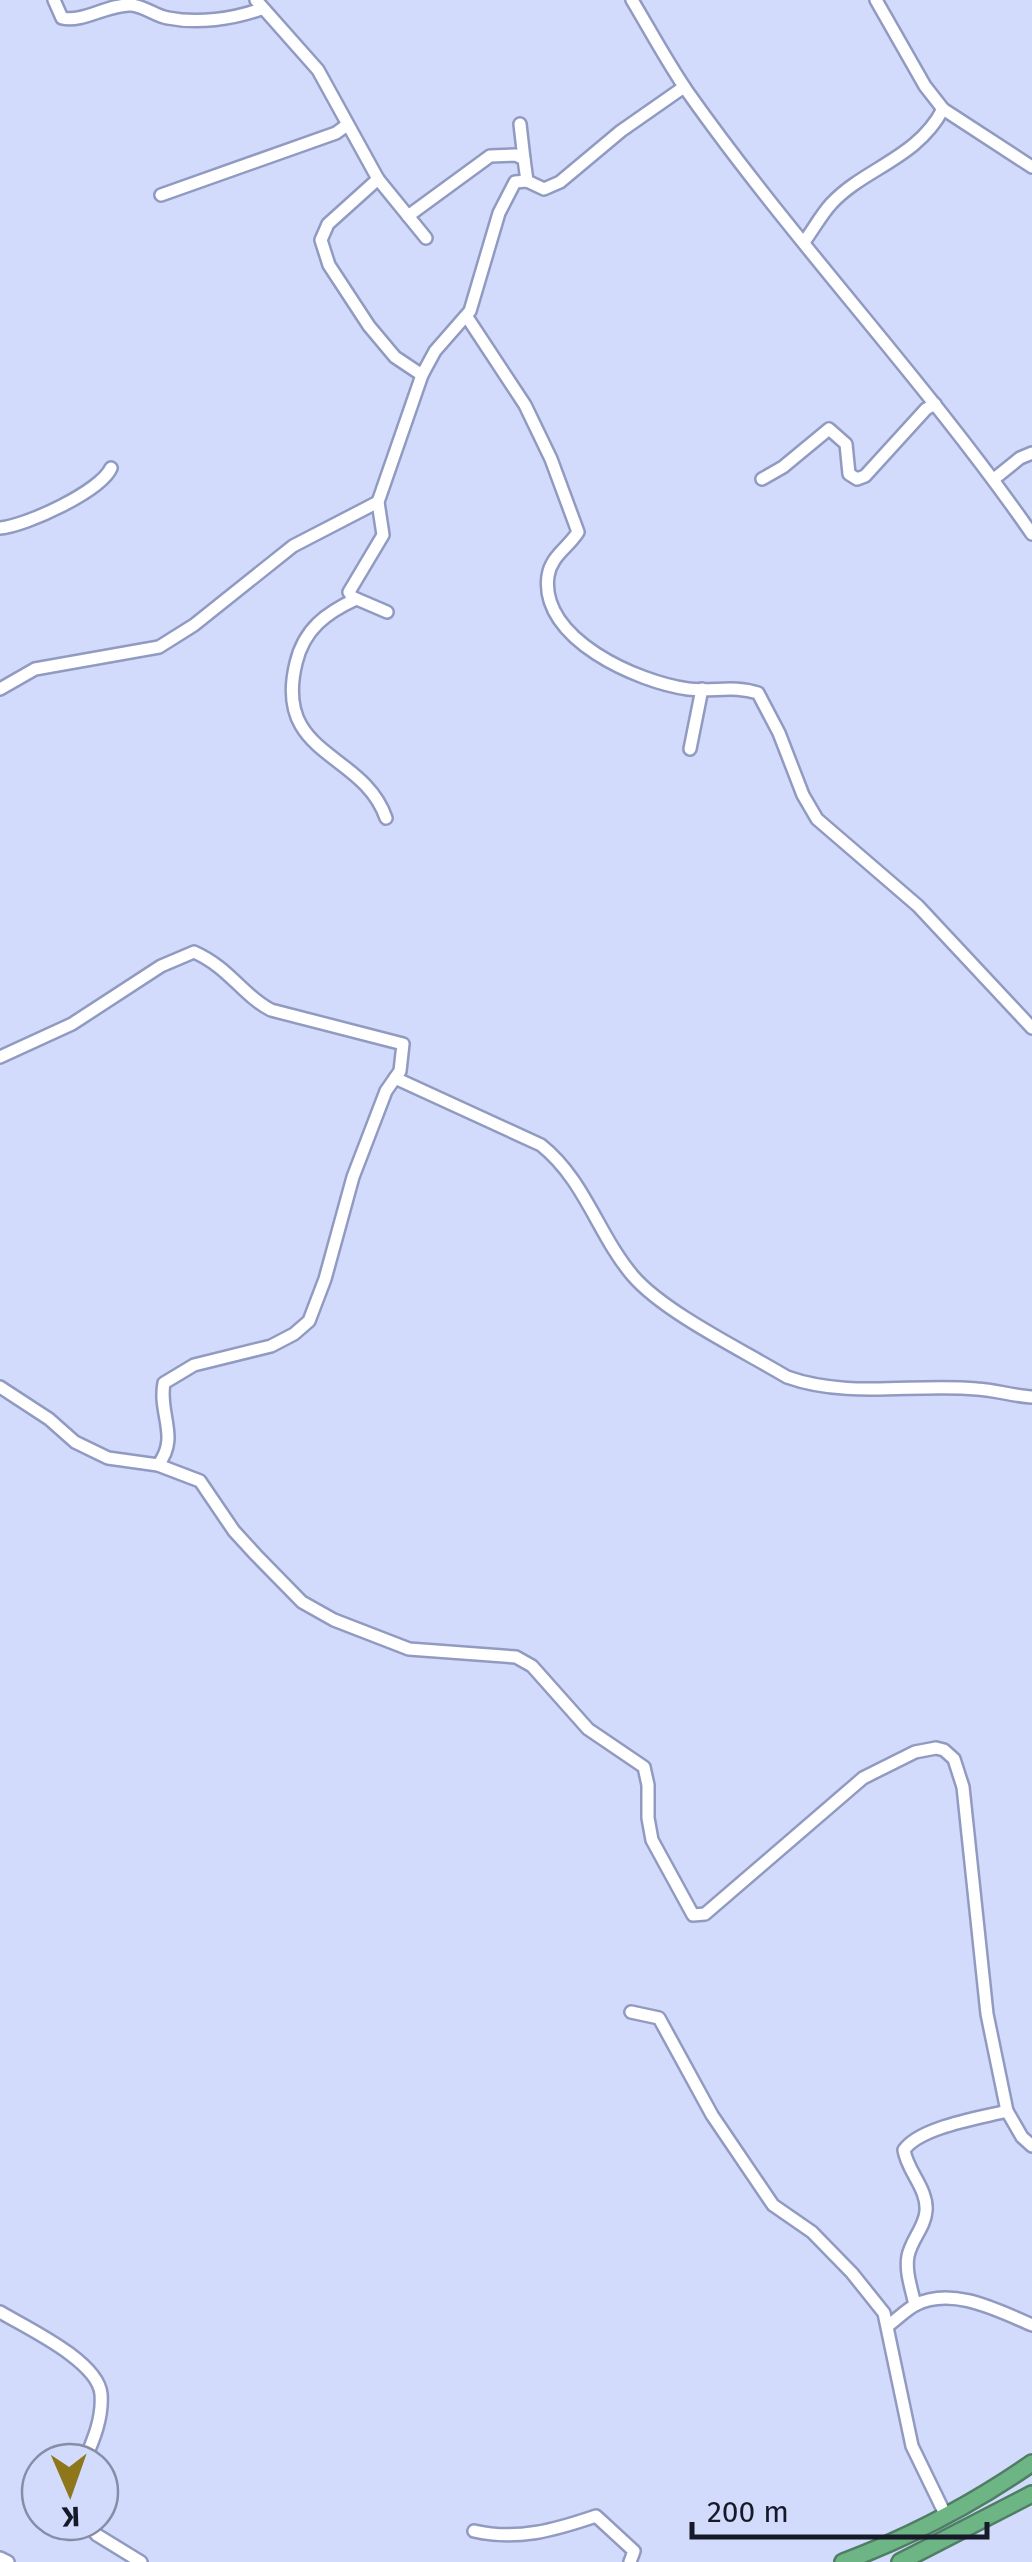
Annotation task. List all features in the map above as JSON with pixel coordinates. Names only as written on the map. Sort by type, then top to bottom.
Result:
[{"type":"highway","points":[[842,2562],[893,2544],[1032,2462]]},
{"type":"highway","points":[[900,2562],[1032,2494]]},
{"type":"street","points":[[54,0],[62,18],[70,20],[104,8],[132,5],[164,18],[242,16],[259,4],[318,70],[378,179],[426,238]]},
{"type":"street","points":[[632,0],[684,87],[744,169],[935,404],[1032,534]]},
{"type":"street","points":[[876,0],[944,110],[1032,167]]},
{"type":"street","points":[[387,612],[349,592],[382,535],[378,502],[422,375],[435,351],[467,317],[499,213],[515,182],[528,181],[544,189],[560,182],[621,131],[684,87]]},
{"type":"street","points":[[804,242],[832,202],[915,144],[944,110]]},
{"type":"street","points":[[520,124],[528,181]]},
{"type":"street","points":[[160,195],[336,133],[347,125]]},
{"type":"street","points":[[408,216],[490,156],[516,155],[524,159]]},
{"type":"street","points":[[378,179],[328,224],[321,240],[328,265],[370,326],[395,357],[422,375]]},
{"type":"street","points":[[467,317],[525,404],[578,532],[557,554],[548,574],[548,596],[577,639],[603,661],[652,680],[690,689],[741,687],[758,692],[803,796],[817,819],[918,906],[1032,1028]]},
{"type":"street","points":[[762,479],[829,429],[846,444],[848,474],[857,479],[865,476],[935,404]]},
{"type":"street","points":[[994,479],[1032,453]]},
{"type":"street","points":[[0,528],[36,517],[84,494],[108,476],[111,468]]},
{"type":"street","points":[[0,689],[34,669],[159,647],[194,626],[293,546],[378,502]]},
{"type":"street","points":[[356,599],[326,614],[311,628],[298,654],[291,684],[293,703],[303,731],[359,778],[382,806],[386,818]]},
{"type":"street","points":[[690,749],[702,688]]},
{"type":"street","points":[[0,1058],[72,1024],[161,966],[194,952],[229,972],[271,1010],[403,1044],[400,1071],[386,1091],[353,1177],[325,1279],[309,1321],[271,1346],[194,1365],[164,1383],[161,1398],[168,1453],[158,1465]]},
{"type":"street","points":[[395,1078],[540,1145],[560,1160],[631,1274],[650,1294],[788,1377],[810,1385],[842,1388],[976,1388],[1032,1397]]},
{"type":"street","points":[[0,1387],[49,1419],[75,1442],[108,1458],[158,1465],[200,1480],[234,1531],[256,1555],[302,1602],[334,1620],[409,1649],[516,1657],[532,1666],[588,1729],[644,1767],[652,1840],[692,1915],[704,1914],[863,1778],[915,1752],[944,1750],[954,1760],[963,1787],[986,2014],[1007,2111],[1032,2146]]},
{"type":"street","points":[[632,2012],[658,2018],[712,2115],[773,2205],[797,2220],[852,2273],[884,2313],[912,2446],[946,2516]]},
{"type":"street","points":[[916,2305],[908,2276],[908,2256],[927,2209],[924,2195],[906,2164],[904,2150],[909,2142],[944,2128],[1007,2111]]},
{"type":"street","points":[[888,2325],[916,2305],[942,2298],[962,2299],[1032,2324]]},
{"type":"street","points":[[0,2312],[82,2362],[101,2390],[92,2442]]},
{"type":"street","points":[[474,2531],[501,2537],[550,2531],[596,2516],[634,2552],[630,2562]]},
{"type":"street","points":[[108,2542],[141,2562]]},
{"type":"street","points":[[0,2558],[8,2562]]}]
